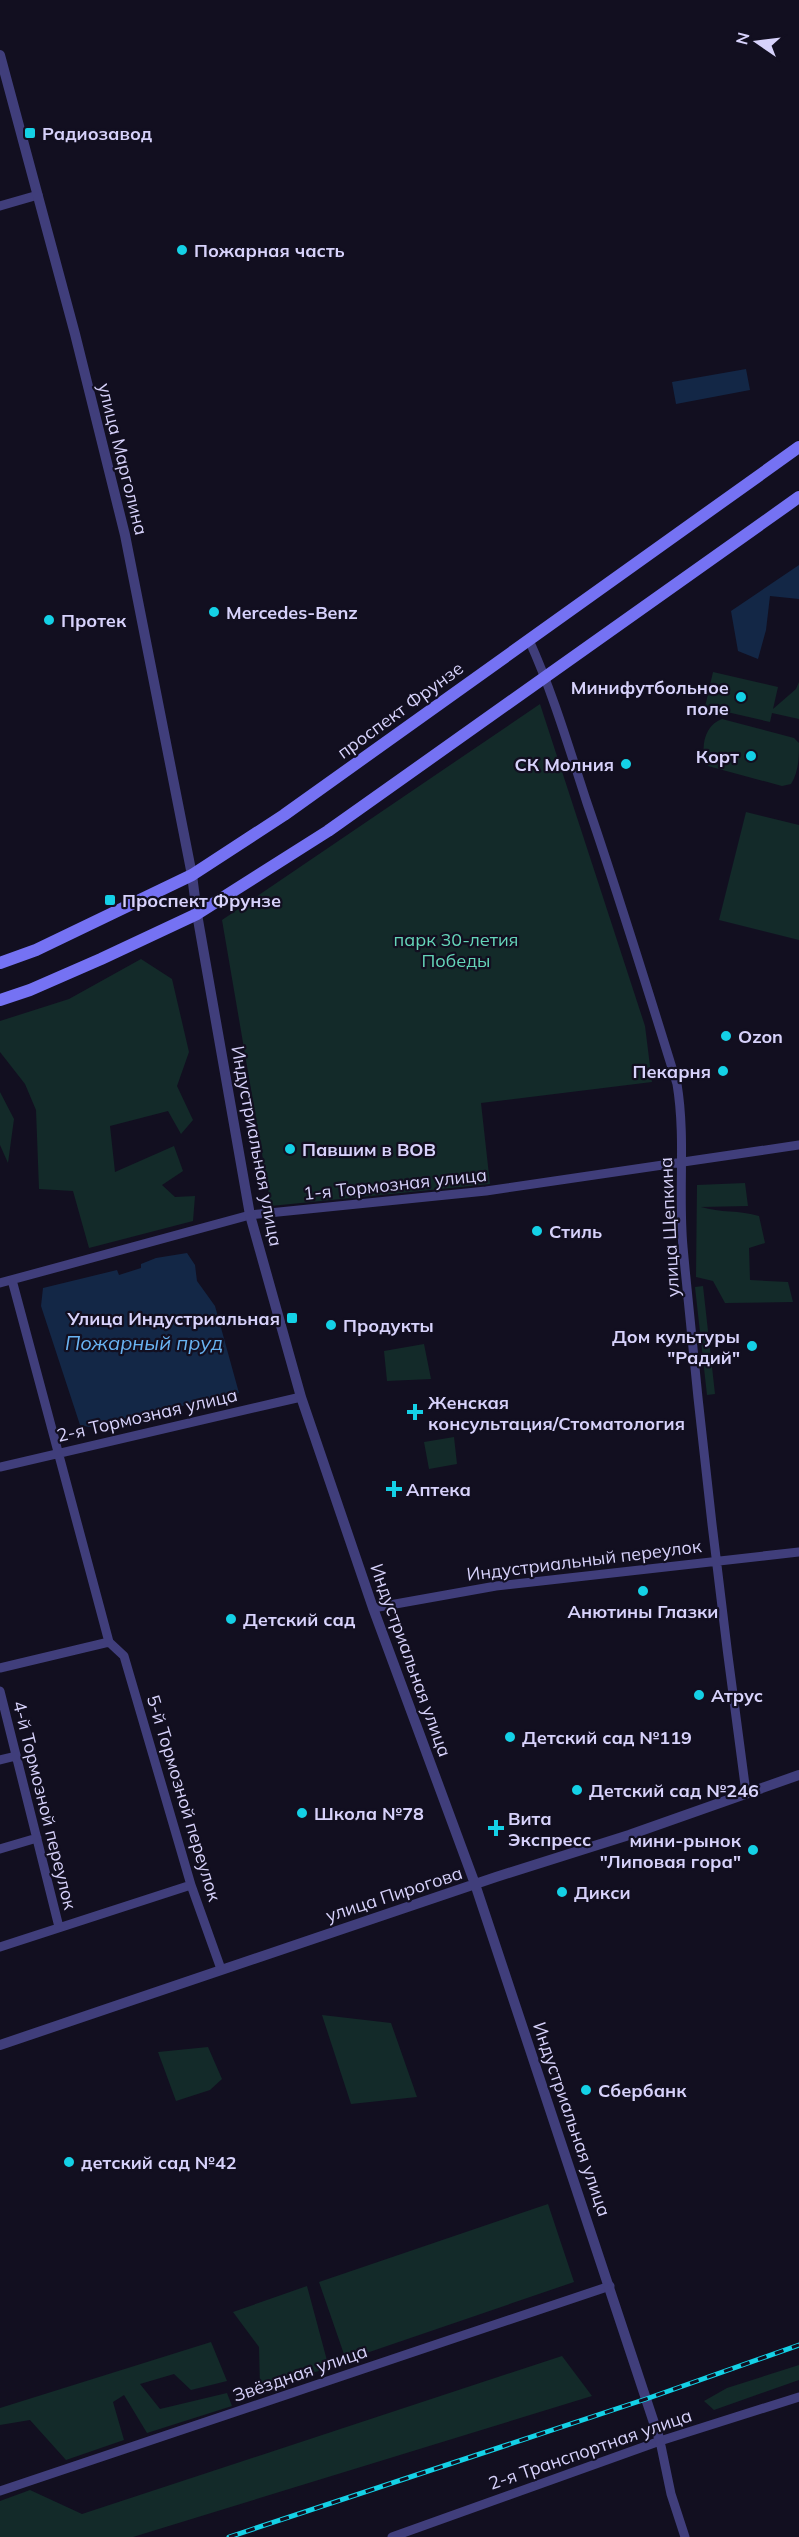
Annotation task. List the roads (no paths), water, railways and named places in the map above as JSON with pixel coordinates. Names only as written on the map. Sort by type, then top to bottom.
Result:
[{"type":"main road","name":"проспект Фрунзе","points":[[0,963],[36,950],[192,875],[284,815],[799,447]]},
{"type":"main road","points":[[0,1000],[61,977],[196,914],[328,831],[799,497]]},
{"type":"street","name":"улица Марголина","points":[[0,55],[125,535],[192,875]]},
{"type":"street","points":[[0,206],[38,195]]},
{"type":"street","name":"улица Щепкина","points":[[529,640],[546,677],[630,931],[677,1084],[680,1109],[683,1244],[717,1561],[746,1792]]},
{"type":"street","name":"Индустриальная улица","points":[[192,875],[196,914],[250,1215],[301,1397],[373,1608],[475,1884],[660,2441]]},
{"type":"street","name":"1-я Тормозная улица","points":[[0,1282],[250,1215],[486,1191],[799,1145]]},
{"type":"street","points":[[0,1668],[109,1642],[12,1280]]},
{"type":"street","name":"2-я Тормозная улица","points":[[0,1467],[301,1397]]},
{"type":"street","name":"Индустриальный переулок","points":[[373,1608],[496,1586],[799,1552]]},
{"type":"street","name":"5-й Тормозной переулок","points":[[109,1642],[124,1656],[191,1885],[221,1969]]},
{"type":"street","name":"4-й Тормозной переулок","points":[[0,1691],[59,1927]]},
{"type":"street","points":[[0,1760],[16,1756]]},
{"type":"street","name":"улица Пирогова","points":[[0,2045],[475,1884],[629,1835],[799,1774]]},
{"type":"street","points":[[0,1849],[37,1839]]},
{"type":"street","points":[[0,1947],[191,1885]]},
{"type":"street","name":"Звёздная улица","points":[[0,2491],[610,2286]]},
{"type":"street","name":"2-я Транспортная улица","points":[[392,2537],[416,2533],[660,2441],[799,2397]]},
{"type":"street","points":[[660,2441],[671,2494],[685,2537]]},
{"type":"water","points":[[746,369],[750,390],[676,404],[672,382]]},
{"type":"water","points":[[799,565],[799,599],[770,596],[766,630],[758,659],[738,651],[731,611]]},
{"type":"water","name":"Пожарный пруд","points":[[187,1253],[195,1265],[197,1281],[215,1306],[239,1393],[89,1427],[80,1425],[41,1306],[43,1288],[117,1270],[119,1275],[141,1268],[141,1264],[156,1258]]},
{"type":"railway","points":[[229,2537],[646,2399],[799,2345]]},
{"type":"place","name":"Радиозавод","points":[[30,133]]},
{"type":"place","name":"Пожарная часть","points":[[182,250]]},
{"type":"place","name":"Mercedes-Benz","points":[[214,612]]},
{"type":"place","name":"Протек","points":[[49,620]]},
{"type":"place","name":"Минифутбольное поле","points":[[741,697]]},
{"type":"place","name":"Корт","points":[[751,756]]},
{"type":"place","name":"СК Молния","points":[[626,764]]},
{"type":"place","name":"Проспект Фрунзе","points":[[110,900]]},
{"type":"place","name":"Ozon","points":[[726,1036]]},
{"type":"place","name":"Пекарня","points":[[723,1071]]},
{"type":"place","name":"Павшим в ВОВ","points":[[290,1149]]},
{"type":"place","name":"Стиль","points":[[537,1231]]},
{"type":"place","name":"Улица Индустриальная","points":[[292,1318]]},
{"type":"place","name":"Продукты","points":[[331,1325]]},
{"type":"place","name":"Дом культуры \"Радий\"","points":[[752,1346]]},
{"type":"place","name":"Женская консультация/Стоматология","points":[[415,1412]]},
{"type":"place","name":"Аптека","points":[[394,1489]]},
{"type":"place","name":"Анютины Глазки","points":[[643,1591]]},
{"type":"place","name":"Детский сад","points":[[231,1619]]},
{"type":"place","name":"Атрус","points":[[699,1695]]},
{"type":"place","name":"Детский сад №119","points":[[510,1737]]},
{"type":"place","name":"Детский сад №246","points":[[577,1790]]},
{"type":"place","name":"Школа №78","points":[[302,1813]]},
{"type":"place","name":"Вита Экспресс","points":[[496,1828]]},
{"type":"place","name":"мини-рынок \"Липовая гора\"","points":[[753,1850]]},
{"type":"place","name":"Дикси","points":[[562,1892]]},
{"type":"place","name":"Сбербанк","points":[[586,2090]]},
{"type":"place","name":"детский сад №42","points":[[69,2162]]},
{"type":"park label","name":"парк 30-летия Победы","points":[[456,949]]}]
